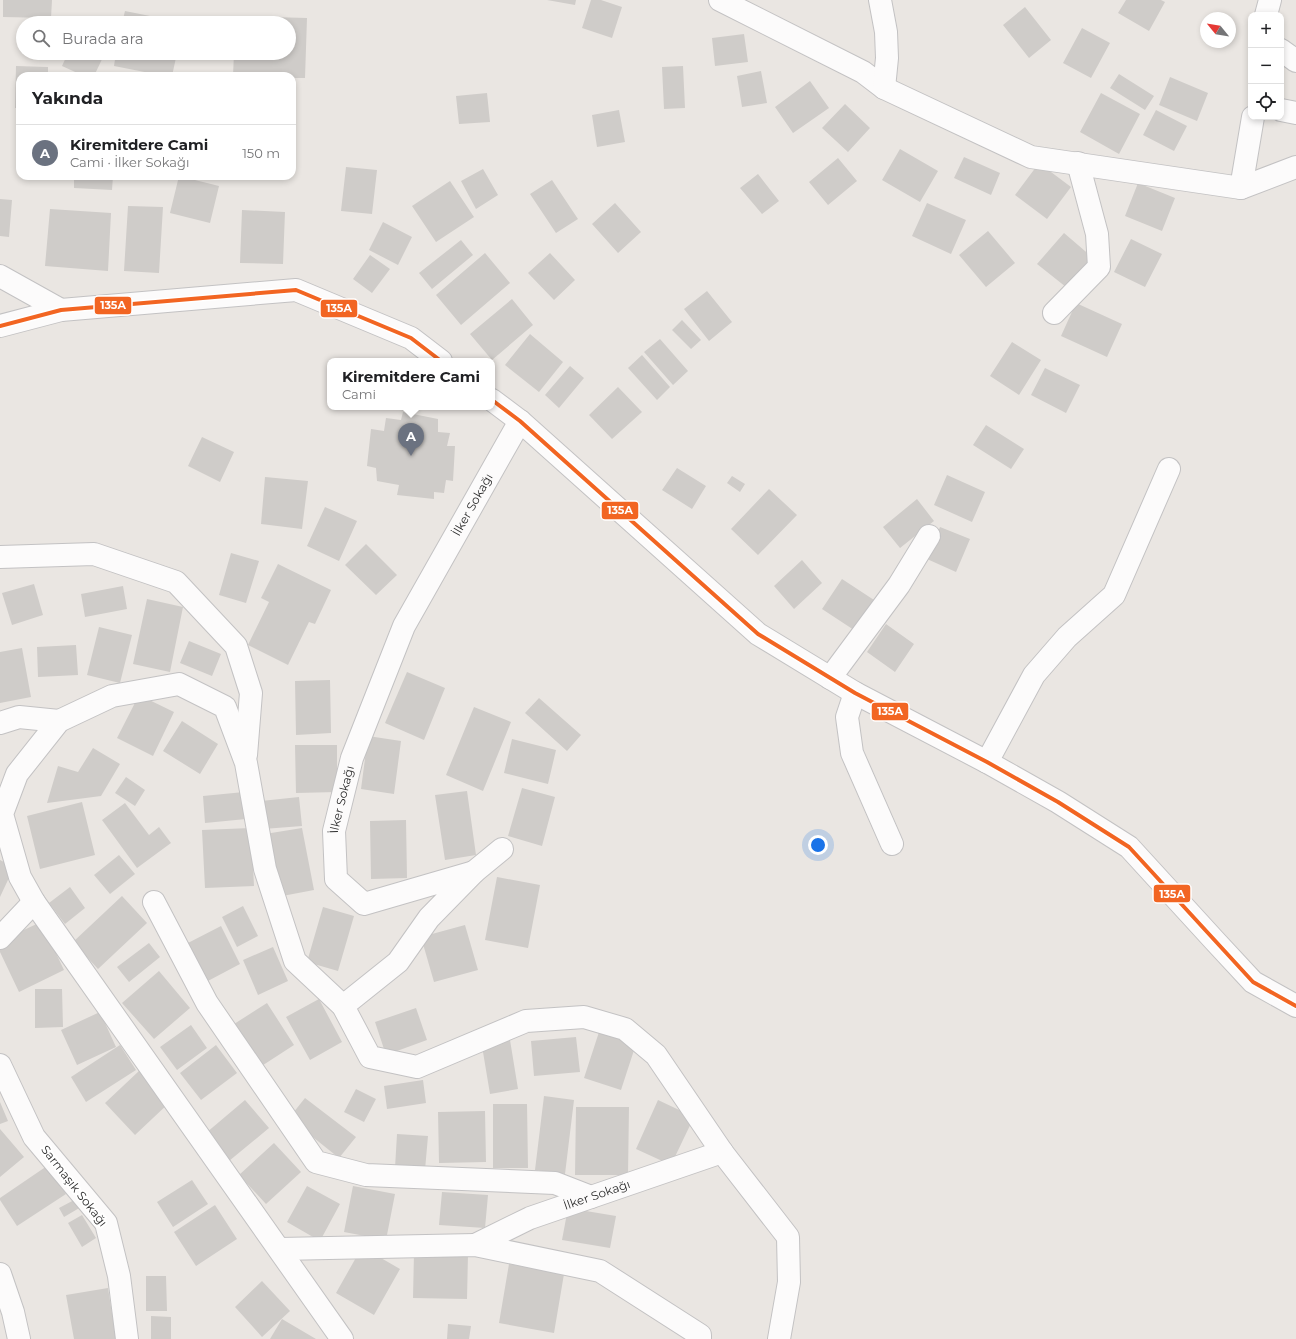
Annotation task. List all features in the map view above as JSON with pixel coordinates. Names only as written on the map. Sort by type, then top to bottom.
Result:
[{"type":"street","points":[[720,0],[863,72],[884,88],[1031,157],[1241,188],[1296,167]]},
{"type":"street","points":[[880,0],[886,32],[887,58],[884,88]]},
{"type":"street","points":[[1267,12],[1270,0]]},
{"type":"street","points":[[1284,52],[1296,61]]},
{"type":"street","points":[[1284,111],[1296,113]]},
{"type":"street","points":[[1241,188],[1252,120]]},
{"type":"street","points":[[1054,313],[1099,267],[1097,234],[1078,163]]},
{"type":"street","points":[[0,276],[61,310]]},
{"type":"street","points":[[0,326],[61,310],[296,290],[411,338],[437,358]]},
{"type":"street","points":[[495,402],[520,421],[758,634],[855,693],[987,762],[1058,802],[1129,848],[1253,982],[1296,1006]]},
{"type":"street","name":"İlker Sokağı","points":[[474,872],[364,904],[336,878],[334,831],[352,758],[404,626],[520,421]]},
{"type":"street","points":[[987,762],[1034,676],[1067,637],[1114,595],[1169,469]]},
{"type":"street","points":[[830,678],[899,585],[929,536]]},
{"type":"street","points":[[0,557],[94,554],[176,582],[236,646],[251,693],[246,763]]},
{"type":"street","points":[[342,1339],[34,902],[20,877],[2,814],[17,774],[59,721],[112,696],[178,684],[225,707],[246,763],[265,869],[295,961],[344,1006],[370,1057],[417,1067],[526,1021],[584,1017],[625,1029],[656,1055],[722,1152],[788,1237],[789,1282],[779,1339]]},
{"type":"street","points":[[855,693],[847,717],[852,753],[892,844]]},
{"type":"street","points":[[0,723],[19,717],[59,721]]},
{"type":"street","points":[[344,1006],[398,962],[429,918],[474,872],[502,849]]},
{"type":"street","points":[[0,938],[34,902]]},
{"type":"street","points":[[154,902],[207,1003],[316,1162],[366,1175],[555,1183],[591,1197]]},
{"type":"street","name":"Sarmaşık Sokağı","points":[[0,1065],[34,1137],[106,1223],[120,1276],[127,1339]]},
{"type":"street","name":"İlker Sokağı","points":[[476,1245],[530,1218],[722,1152]]},
{"type":"street","points":[[280,1249],[476,1245],[600,1271],[700,1335],[700,1339]]},
{"type":"street","points":[[0,1274],[13,1312],[18,1339]]},
{"type":"building","points":[[3,0],[52,0],[51,16],[3,17]]},
{"type":"building","points":[[547,0],[576,0],[575,5]]},
{"type":"building","points":[[591,0],[601,0],[622,7],[612,38],[582,28]]},
{"type":"building","points":[[1126,0],[1161,0],[1165,2],[1149,31],[1118,13]]},
{"type":"building","points":[[1025,7],[1051,40],[1029,58],[1003,25]]},
{"type":"building","points":[[125,11],[150,16],[124,16]]},
{"type":"building","points":[[296,18],[307,18],[305,78],[296,78],[296,72],[233,72],[234,60],[296,60]]},
{"type":"building","points":[[1082,28],[1110,43],[1091,78],[1063,63]]},
{"type":"building","points":[[744,34],[748,62],[715,66],[712,38]]},
{"type":"building","points":[[65,60],[102,60],[96,72],[75,72],[62,66]]},
{"type":"building","points":[[115,60],[175,60],[173,72],[145,72],[114,66]]},
{"type":"building","points":[[16,66],[48,67],[48,72],[16,72],[15,108]]},
{"type":"building","points":[[683,66],[685,108],[664,109],[662,67]]},
{"type":"building","points":[[761,71],[767,103],[742,107],[737,76]]},
{"type":"building","points":[[1119,74],[1154,96],[1145,110],[1110,88]]},
{"type":"building","points":[[1170,77],[1208,93],[1197,121],[1159,105]]},
{"type":"building","points":[[810,81],[829,108],[793,133],[775,107]]},
{"type":"building","points":[[487,93],[490,122],[459,124],[456,96]]},
{"type":"building","points":[[1101,93],[1140,114],[1119,154],[1080,132]]},
{"type":"building","points":[[845,104],[870,128],[848,152],[822,128]]},
{"type":"building","points":[[619,110],[625,142],[597,147],[592,115]]},
{"type":"building","points":[[1156,110],[1187,126],[1174,151],[1143,135]]},
{"type":"building","points":[[900,149],[938,171],[920,202],[882,180]]},
{"type":"building","points":[[964,157],[1000,173],[991,195],[954,178]]},
{"type":"building","points":[[838,158],[857,181],[828,205],[809,182]]},
{"type":"building","points":[[1039,163],[1071,187],[1047,219],[1015,195]]},
{"type":"building","points":[[346,167],[377,170],[372,214],[341,211]]},
{"type":"building","points":[[483,169],[498,195],[476,209],[461,181]]},
{"type":"building","points":[[758,174],[779,201],[762,214],[740,188]]},
{"type":"building","points":[[74,180],[113,180],[112,190],[74,188]]},
{"type":"building","points":[[178,180],[195,180],[219,186],[210,223],[170,213]]},
{"type":"building","points":[[552,180],[578,219],[556,233],[530,194]]},
{"type":"building","points":[[450,181],[474,217],[436,242],[412,206]]},
{"type":"building","points":[[1138,183],[1175,198],[1162,231],[1125,216]]},
{"type":"building","points":[[0,199],[12,200],[9,237],[0,236]]},
{"type":"building","points":[[615,203],[641,232],[618,253],[592,224]]},
{"type":"building","points":[[927,203],[966,220],[951,254],[912,236]]},
{"type":"building","points":[[128,206],[163,207],[159,273],[124,271]]},
{"type":"building","points":[[50,209],[111,213],[108,271],[45,266]]},
{"type":"building","points":[[242,210],[285,212],[283,264],[240,263]]},
{"type":"building","points":[[383,222],[412,237],[398,265],[369,250]]},
{"type":"building","points":[[988,231],[1015,263],[986,287],[959,255]]},
{"type":"building","points":[[1064,233],[1092,257],[1066,287],[1037,264]]},
{"type":"building","points":[[1131,239],[1162,254],[1145,287],[1114,272]]},
{"type":"building","points":[[461,240],[473,255],[432,289],[419,273]]},
{"type":"building","points":[[485,253],[510,283],[461,325],[436,295]]},
{"type":"building","points":[[550,253],[575,280],[554,300],[528,273]]},
{"type":"building","points":[[370,255],[390,269],[372,293],[353,279]]},
{"type":"building","points":[[707,291],[732,322],[709,341],[684,309]]},
{"type":"building","points":[[512,299],[533,325],[494,358],[490,358],[470,334]]},
{"type":"building","points":[[1076,303],[1122,324],[1107,357],[1061,336]]},
{"type":"building","points":[[682,320],[701,340],[691,349],[672,330]]},
{"type":"building","points":[[530,334],[563,362],[539,392],[505,365]]},
{"type":"building","points":[[660,339],[688,371],[673,385],[644,352]]},
{"type":"building","points":[[1012,342],[1041,360],[1019,395],[990,376]]},
{"type":"building","points":[[642,355],[670,387],[657,400],[628,368]]},
{"type":"building","points":[[570,366],[584,378],[559,408],[545,395]]},
{"type":"building","points":[[1045,368],[1080,385],[1066,413],[1031,395]]},
{"type":"building","points":[[618,387],[642,412],[612,439],[589,415]]},
{"type":"building","points":[[403,412],[438,419],[438,432],[450,433],[447,446],[455,446],[453,481],[446,480],[444,493],[434,492],[434,499],[397,495],[399,485],[377,481],[376,468],[367,466],[371,429],[384,431],[386,418],[401,420]]},
{"type":"building","points":[[986,425],[1024,449],[1011,469],[973,445]]},
{"type":"building","points":[[202,437],[234,452],[220,482],[188,466]]},
{"type":"building","points":[[677,468],[706,486],[692,509],[662,490]]},
{"type":"building","points":[[947,475],[985,492],[972,522],[934,505]]},
{"type":"building","points":[[732,476],[745,484],[740,492],[727,483]]},
{"type":"building","points":[[265,477],[308,481],[302,529],[261,524]]},
{"type":"building","points":[[769,489],[797,515],[758,555],[731,529]]},
{"type":"building","points":[[917,499],[934,521],[900,548],[883,527]]},
{"type":"building","points":[[325,507],[357,521],[339,561],[307,546]]},
{"type":"building","points":[[940,527],[970,539],[956,572],[927,559]]},
{"type":"building","points":[[366,544],[397,575],[376,595],[345,565]]},
{"type":"building","points":[[231,553],[259,561],[246,603],[219,595]]},
{"type":"building","points":[[802,560],[822,583],[794,609],[774,586]]},
{"type":"building","points":[[278,564],[331,590],[315,624],[309,622],[288,665],[248,645],[269,602],[261,598]]},
{"type":"building","points":[[842,579],[874,600],[854,630],[822,609]]},
{"type":"building","points":[[34,584],[43,615],[12,625],[2,593]]},
{"type":"building","points":[[123,586],[127,609],[85,617],[81,594]]},
{"type":"building","points":[[147,599],[183,607],[170,672],[133,664]]},
{"type":"building","points":[[886,624],[914,644],[895,672],[867,652]]},
{"type":"building","points":[[99,627],[132,635],[120,683],[87,675]]},
{"type":"building","points":[[189,641],[221,654],[212,676],[180,663]]},
{"type":"building","points":[[76,645],[78,675],[38,677],[37,647]]},
{"type":"building","points":[[22,648],[31,697],[0,703],[0,652]]},
{"type":"building","points":[[407,672],[445,688],[424,740],[385,723]]},
{"type":"building","points":[[330,680],[331,733],[296,735],[295,681]]},
{"type":"building","points":[[139,695],[174,712],[153,756],[117,738]]},
{"type":"building","points":[[539,698],[581,735],[567,751],[525,713]]},
{"type":"building","points":[[474,707],[511,722],[483,791],[446,775]]},
{"type":"building","points":[[182,721],[218,744],[200,774],[163,751]]},
{"type":"building","points":[[368,736],[401,741],[394,794],[361,789]]},
{"type":"building","points":[[512,739],[556,750],[548,784],[504,773]]},
{"type":"building","points":[[295,745],[337,745],[337,792],[296,793]]},
{"type":"building","points":[[93,748],[120,764],[101,796],[47,803],[58,766],[78,772]]},
{"type":"building","points":[[126,777],[145,790],[135,806],[115,793]]},
{"type":"building","points":[[522,788],[555,797],[542,846],[508,836]]},
{"type":"building","points":[[467,791],[476,855],[445,860],[435,795]]},
{"type":"building","points":[[244,792],[246,819],[205,823],[203,796]]},
{"type":"building","points":[[299,797],[302,826],[263,829],[261,801]]},
{"type":"building","points":[[82,802],[95,855],[40,869],[27,816]]},
{"type":"building","points":[[125,803],[149,835],[159,827],[171,843],[137,868],[102,820]]},
{"type":"building","points":[[406,820],[407,878],[371,879],[370,821]]},
{"type":"building","points":[[251,828],[254,886],[205,888],[202,830]]},
{"type":"building","points":[[302,828],[314,890],[277,897],[265,834]]},
{"type":"building","points":[[119,855],[135,874],[110,894],[94,875]]},
{"type":"building","points":[[0,860],[14,867],[0,897]]},
{"type":"building","points":[[497,877],[540,885],[528,948],[485,940]]},
{"type":"building","points":[[70,887],[85,908],[65,924],[49,903]]},
{"type":"building","points":[[122,896],[147,923],[98,969],[73,942]]},
{"type":"building","points":[[243,906],[258,936],[237,947],[222,917]]},
{"type":"building","points":[[323,907],[354,916],[338,971],[307,962]]},
{"type":"building","points":[[41,922],[64,970],[19,992],[0,952],[0,941]]},
{"type":"building","points":[[465,925],[478,970],[434,982],[421,937]]},
{"type":"building","points":[[221,926],[240,964],[206,982],[186,944]]},
{"type":"building","points":[[149,943],[160,957],[129,982],[117,967]]},
{"type":"building","points":[[273,947],[288,981],[258,995],[243,960]]},
{"type":"building","points":[[159,971],[190,1008],[154,1039],[122,1003]]},
{"type":"building","points":[[35,989],[62,989],[63,1027],[35,1028]]},
{"type":"building","points":[[319,999],[342,1042],[310,1060],[286,1017]]},
{"type":"building","points":[[267,1003],[294,1045],[257,1069],[231,1026]]},
{"type":"building","points":[[416,1008],[427,1040],[386,1055],[375,1022]]},
{"type":"building","points":[[100,1012],[116,1047],[77,1065],[61,1030]]},
{"type":"building","points":[[191,1025],[207,1048],[177,1070],[160,1047]]},
{"type":"building","points":[[599,1032],[636,1044],[621,1090],[584,1078]]},
{"type":"building","points":[[576,1037],[580,1072],[534,1076],[531,1041]]},
{"type":"building","points":[[510,1040],[518,1089],[490,1094],[482,1046]]},
{"type":"building","points":[[120,1045],[136,1070],[86,1102],[71,1077]]},
{"type":"building","points":[[216,1045],[237,1073],[201,1100],[180,1073]]},
{"type":"building","points":[[140,1070],[170,1102],[135,1135],[105,1103]]},
{"type":"building","points":[[423,1080],[426,1103],[387,1109],[384,1086]]},
{"type":"building","points":[[356,1089],[376,1099],[364,1122],[344,1112]]},
{"type":"building","points":[[544,1096],[574,1100],[565,1174],[535,1170]]},
{"type":"building","points":[[305,1098],[356,1137],[339,1158],[289,1118]]},
{"type":"building","points":[[245,1100],[269,1128],[229,1161],[206,1133]]},
{"type":"building","points":[[658,1100],[694,1117],[671,1165],[636,1149]]},
{"type":"building","points":[[0,1102],[8,1121],[0,1124]]},
{"type":"building","points":[[493,1104],[527,1104],[528,1168],[493,1168]]},
{"type":"building","points":[[576,1107],[629,1107],[628,1175],[575,1175]]},
{"type":"building","points":[[485,1111],[486,1162],[439,1163],[438,1112]]},
{"type":"building","points":[[0,1129],[24,1157],[0,1177]]},
{"type":"building","points":[[397,1134],[428,1136],[425,1170],[395,1168]]},
{"type":"building","points":[[274,1143],[301,1172],[266,1204],[239,1175]]},
{"type":"building","points":[[47,1166],[66,1194],[17,1226],[0,1198]]},
{"type":"building","points":[[192,1180],[208,1204],[173,1227],[157,1202]]},
{"type":"building","points":[[307,1186],[340,1204],[320,1241],[287,1222]]},
{"type":"building","points":[[353,1186],[395,1194],[386,1240],[344,1232]]},
{"type":"building","points":[[442,1192],[488,1195],[485,1228],[439,1225]]},
{"type":"building","points":[[76,1199],[81,1207],[64,1217],[59,1208]]},
{"type":"building","points":[[215,1205],[237,1239],[196,1266],[174,1232]]},
{"type":"building","points":[[568,1208],[616,1216],[610,1248],[562,1240]]},
{"type":"building","points":[[82,1215],[96,1238],[82,1247],[68,1223]]},
{"type":"building","points":[[362,1247],[400,1269],[374,1315],[336,1293]]},
{"type":"building","points":[[414,1253],[468,1254],[467,1299],[413,1298]]},
{"type":"building","points":[[509,1264],[564,1274],[554,1333],[499,1323]]},
{"type":"building","points":[[146,1276],[166,1276],[167,1311],[146,1311]]},
{"type":"building","points":[[262,1281],[290,1311],[262,1337],[235,1307]]},
{"type":"building","points":[[108,1288],[116,1339],[74,1339],[66,1295]]},
{"type":"building","points":[[151,1316],[171,1317],[171,1339],[151,1339]]},
{"type":"building","points":[[282,1319],[316,1339],[270,1339]]},
{"type":"building","points":[[448,1324],[471,1326],[469,1339],[447,1339]]},
{"type":"transit line","name":"135A","points":[[0,326],[61,310],[296,290],[411,338],[437,358]]},
{"type":"transit line","name":"135A","points":[[495,402],[520,421],[758,634],[855,693],[987,762],[1058,802],[1129,847],[1253,982],[1296,1006]]},
{"type":"place","name":"Kiremitdere Cami","points":[[411,456]]}]
